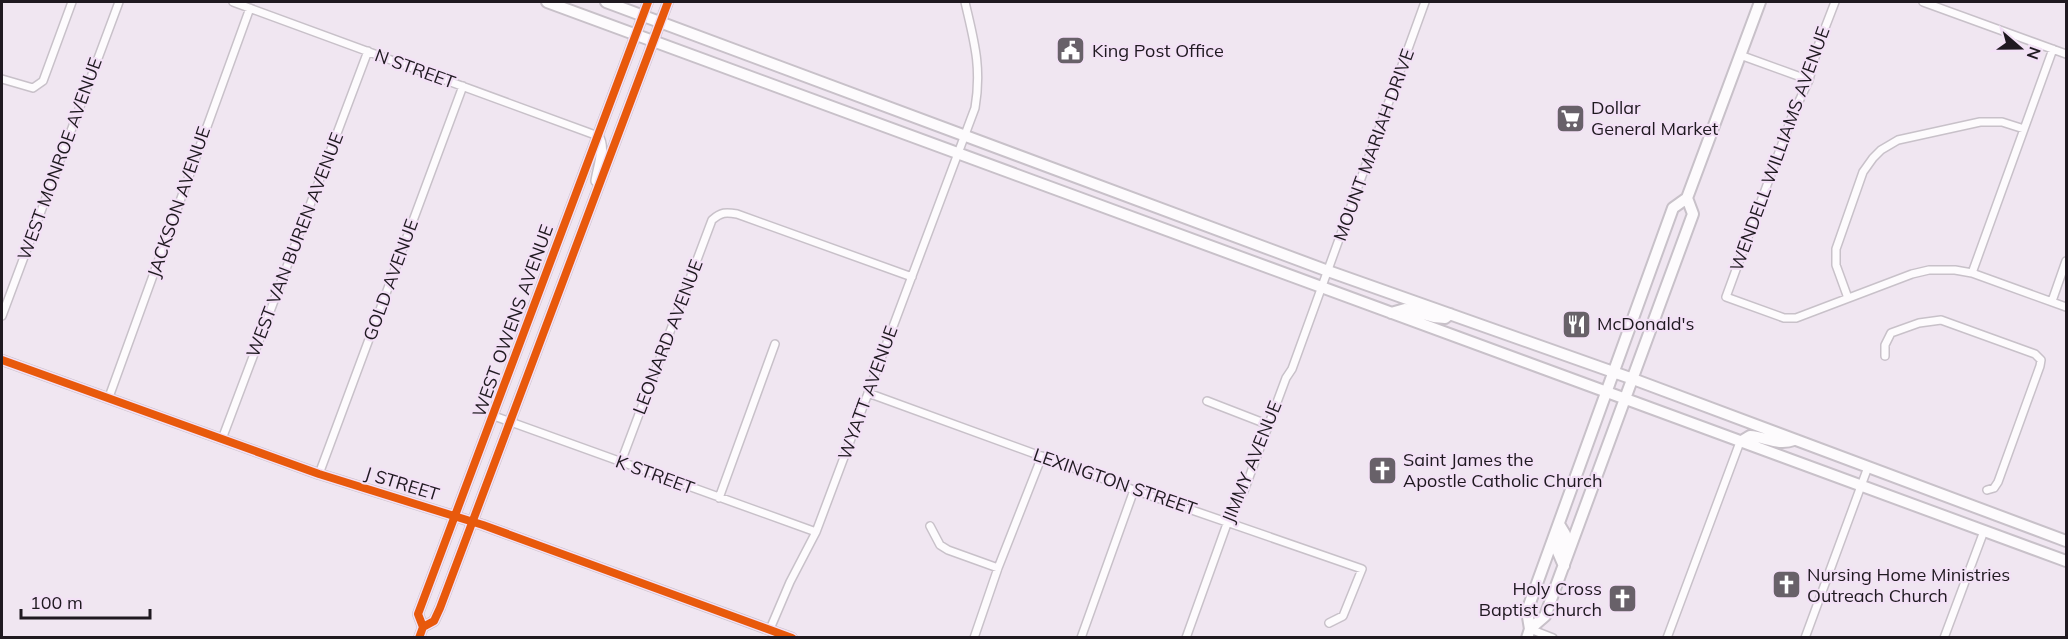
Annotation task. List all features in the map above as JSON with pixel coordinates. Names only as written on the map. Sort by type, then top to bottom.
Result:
[{"type":"main road","points":[[547,2],[640,25],[965,135],[1328,271],[1614,372],[2067,541]]},
{"type":"main road","points":[[606,2],[640,25],[959,153],[2067,561]]},
{"type":"main road","name":"WEST OWENS AVENUE","points":[[419,638],[423,627],[418,614],[648,2]]},
{"type":"main road","name":"WEST OWENS AVENUE","points":[[423,627],[434,621],[668,2]]},
{"type":"main road","points":[[1528,633],[1527,611],[1673,208],[1687,198],[1760,2]]},
{"type":"main road","points":[[595,196],[602,150],[598,136]]},
{"type":"main road","points":[[1528,633],[1545,616],[1633,379],[1693,214],[1687,198]]},
{"type":"main road","points":[[543,283],[560,289]]},
{"type":"main road","points":[[1391,313],[1406,309],[1434,317],[1445,318],[1450,314]]},
{"type":"main road","name":"J STREET","points":[[2,360],[319,474],[456,516],[792,638]]},
{"type":"main road","points":[[1740,442],[1750,436],[1778,442],[1794,440]]},
{"type":"main road","points":[[1559,524],[1565,534],[1558,552],[1564,566]]},
{"type":"street","points":[[2,79],[33,88],[43,81],[72,2]]},
{"type":"street","name":"WEST MONROE AVENUE","points":[[2,316],[119,2]]},
{"type":"street","name":"N STREET","points":[[233,2],[598,136]]},
{"type":"street","name":"WYATT AVENUE","points":[[770,629],[790,582],[816,532],[975,108],[979,83],[978,58],[965,2]]},
{"type":"street","name":"MOUNT MARIAH DRIVE","points":[[1322,288],[1425,2]]},
{"type":"street","name":"WENDELL WILLIAMS AVENUE","points":[[1834,2],[1818,46],[1809,80],[1793,114],[1726,297],[1784,318],[1796,318],[1848,298]]},
{"type":"street","points":[[1923,2],[2067,54]]},
{"type":"street","name":"JACKSON AVENUE","points":[[109,397],[250,8]]},
{"type":"street","points":[[1972,273],[2053,49]]},
{"type":"street","name":"WEST VAN BUREN AVENUE","points":[[222,439],[368,51]]},
{"type":"street","points":[[1740,55],[1809,80]]},
{"type":"street","name":"GOLD AVENUE","points":[[319,474],[463,86]]},
{"type":"street","points":[[2024,129],[2002,122],[1980,122],[1898,140],[1881,150],[1863,172],[1836,249],[1836,265],[1848,298],[1912,274],[1929,270],[1955,270],[1972,273],[2067,307]]},
{"type":"street","name":"LEONARD AVENUE","points":[[621,462],[712,220],[719,214],[727,212],[737,214],[912,277]]},
{"type":"street","points":[[2052,302],[2067,261]]},
{"type":"street","name":"JIMMY AVENUE","points":[[1186,638],[1228,521],[1237,500],[1244,491],[1322,288]]},
{"type":"street","points":[[1885,356],[1885,345],[1892,333],[1919,323],[1941,320],[2039,357],[2040,366],[1998,482],[1994,488],[1987,490]]},
{"type":"street","points":[[719,498],[775,344]]},
{"type":"street","name":"LEXINGTON STREET","points":[[868,393],[1134,490],[1362,568],[1343,616],[1329,623]]},
{"type":"street","points":[[1207,401],[1269,425]]},
{"type":"street","name":"K STREET","points":[[494,416],[816,532]]},
{"type":"street","points":[[1667,638],[1740,442]]},
{"type":"street","points":[[974,638],[998,568],[1042,456]]},
{"type":"street","points":[[1805,638],[1868,467]]},
{"type":"street","points":[[1081,638],[1134,490]]},
{"type":"street","points":[[930,526],[940,545],[948,550],[998,568]]},
{"type":"street","points":[[1944,638],[1984,531]]},
{"type":"street","points":[[1528,633],[1553,638]]},
{"type":"cycle path","points":[[419,638],[423,627],[418,614],[648,2]]},
{"type":"cycle path","points":[[423,627],[434,621],[440,608],[668,2]]},
{"type":"cycle path","points":[[2,360],[319,474],[483,525],[792,638]]},
{"type":"place","name":"King Post Office","points":[[1071,51]]},
{"type":"place","name":"Dollar General Market","points":[[1570,118]]},
{"type":"place","name":"McDonald's","points":[[1576,324]]},
{"type":"place","name":"Saint James the Apostle Catholic Church","points":[[1382,470]]},
{"type":"place","name":"Nursing Home Ministries Outreach Church","points":[[1786,585]]},
{"type":"place","name":"Holy Cross Baptist Church","points":[[1623,599]]}]
